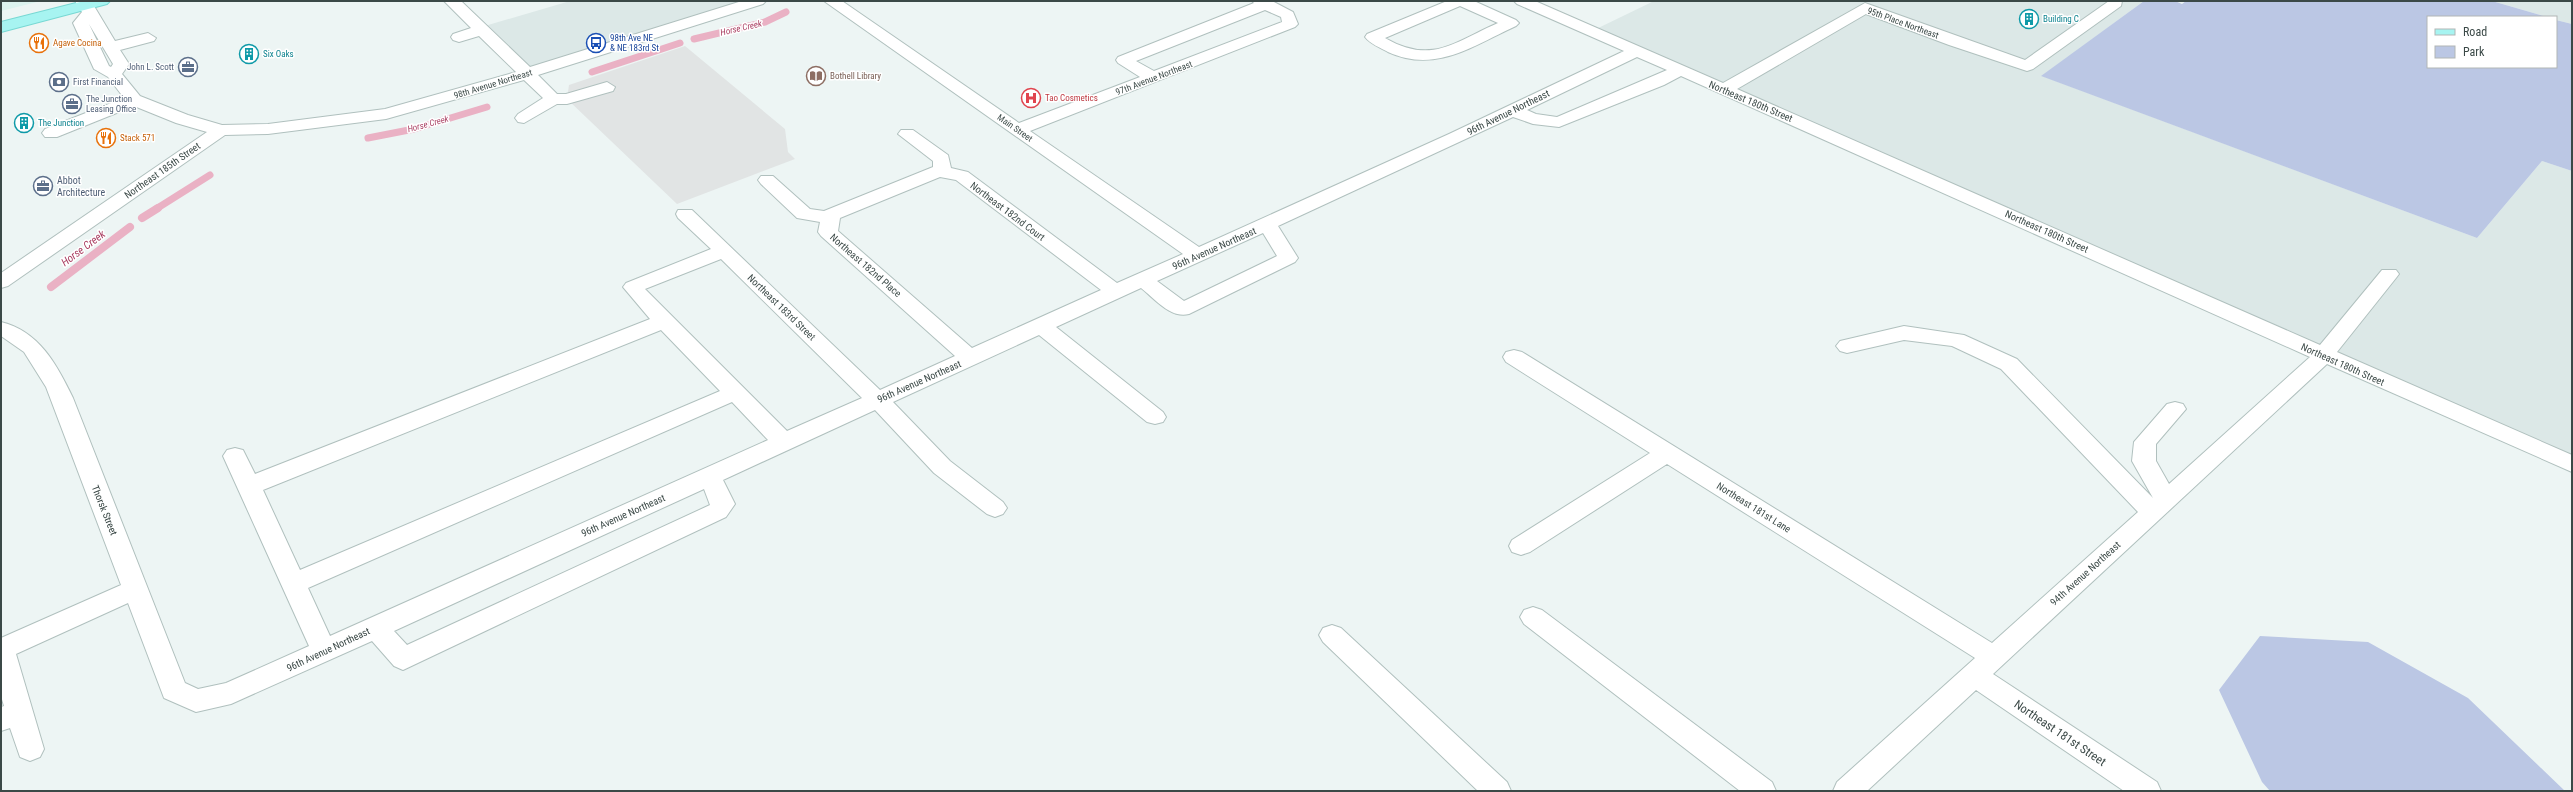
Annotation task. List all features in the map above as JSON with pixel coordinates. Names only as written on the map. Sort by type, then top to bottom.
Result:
[{"type":"main road","points":[[1,15],[55,1]]},
{"type":"main road","points":[[1,27],[86,7],[102,1]]},
{"type":"street","points":[[452,1],[553,99]]},
{"type":"street","name":"98th Avenue Northeast","points":[[221,130],[268,129],[386,114],[526,74],[758,1]]},
{"type":"street","name":"Main Street","points":[[832,1],[1198,255]]},
{"type":"street","points":[[1460,1],[1511,23],[1437,56],[1425,58],[1396,51],[1373,37],[1460,1]]},
{"type":"street","name":"Northeast 180th Street","points":[[1522,1],[1912,170],[2324,356],[2572,464]]},
{"type":"street","points":[[1153,78],[1124,60],[1263,3]]},
{"type":"street","name":"97th Avenue Northeast","points":[[1017,130],[1219,53],[1290,24],[1288,15],[1263,3]]},
{"type":"street","name":"95th Place Northeast","points":[[1724,89],[1865,8],[1955,42],[2027,66],[2116,3]]},
{"type":"street","points":[[86,7],[112,47],[120,64],[114,74]]},
{"type":"street","points":[[86,7],[81,25],[102,69],[114,74],[134,100],[182,119],[221,130]]},
{"type":"street","points":[[459,37],[481,30]]},
{"type":"street","points":[[1188,35],[1219,53]]},
{"type":"street","points":[[112,47],[148,38]]},
{"type":"street","name":"96th Avenue Northeast","points":[[196,701],[231,693],[1267,224],[1637,51]]},
{"type":"street","points":[[1512,110],[1533,119],[1559,122],[1658,82],[1680,70]]},
{"type":"street","points":[[524,118],[553,99],[567,99],[607,87]]},
{"type":"street","points":[[51,133],[134,100]]},
{"type":"street","name":"Northeast 185th Street","points":[[1,282],[221,130]]},
{"type":"street","points":[[830,218],[830,215],[942,172],[942,159],[907,134]]},
{"type":"street","name":"Northeast 182nd Court","points":[[942,172],[962,176],[1116,292]]},
{"type":"street","name":"Northeast 182nd Place","points":[[767,180],[804,214],[830,218],[828,232],[970,358]]},
{"type":"street","name":"Northeast 183rd Street","points":[[685,214],[878,400],[942,467],[994,508]]},
{"type":"street","points":[[1143,280],[1182,310],[1288,258],[1267,224]]},
{"type":"street","points":[[724,251],[633,287],[664,321],[784,442]]},
{"type":"street","name":"94th Avenue Northeast","points":[[1847,791],[2324,356],[2389,274]]},
{"type":"street","points":[[249,486],[664,321]]},
{"type":"street","points":[[1041,326],[1155,417]]},
{"type":"street","name":"Thorsk Street","points":[[1,328],[26,342],[42,358],[62,398],[174,690],[196,701]]},
{"type":"street","points":[[1847,346],[1904,333],[1957,340],[2009,364],[2159,506]]},
{"type":"street","name":"Northeast 181st Lane","points":[[1514,357],[1994,657]]},
{"type":"street","points":[[293,584],[734,392]]},
{"type":"street","points":[[2159,506],[2144,462],[2145,442],[2175,409]]},
{"type":"street","points":[[1521,546],[1667,453]]},
{"type":"street","points":[[235,456],[324,651]]},
{"type":"street","points":[[375,628],[403,659],[713,514],[723,504],[722,498],[706,477]]},
{"type":"street","points":[[30,749],[10,716],[1,649],[136,589]]},
{"type":"street","points":[[1532,618],[1762,791]]},
{"type":"street","points":[[1332,635],[1497,791]]},
{"type":"street","name":"Northeast 181st Street","points":[[1974,675],[2147,791]]},
{"type":"shaded area","points":[[1,1],[41,1],[1,11]]},
{"type":"shaded area","points":[[570,1],[760,1],[526,74],[478,28]]},
{"type":"shaded area","points":[[1654,1],[2144,1],[2042,76],[2477,238],[2542,161],[2572,171],[2572,464],[1592,31]]},
{"type":"shaded area","points":[[2492,1],[2572,1],[2572,24],[2557,20],[2557,16],[2544,16]]},
{"type":"shaded area","points":[[685,46],[785,129],[788,152],[795,159],[677,204],[567,99],[569,85]]},
{"type":"green space","points":[[2144,1],[2175,1],[2182,4],[2186,1],[2492,1],[2544,16],[2427,16],[2427,68],[2557,68],[2557,20],[2572,24],[2572,171],[2542,161],[2477,238],[2041,76]]},
{"type":"green space","points":[[2260,636],[2368,642],[2468,698],[2565,791],[2270,791],[2262,782],[2219,690]]},
{"type":"waterway","name":"Horse Creek","points":[[694,39],[765,22],[786,12]]},
{"type":"waterway","name":"Horse Creek","points":[[592,72],[680,43]]},
{"type":"waterway","name":"Horse Creek","points":[[368,138],[414,129],[487,107]]},
{"type":"waterway","name":"Horse Creek","points":[[156,209],[210,175]]},
{"type":"waterway","name":"Horse Creek","points":[[142,218],[158,208]]},
{"type":"waterway","name":"Horse Creek","points":[[51,287],[130,227]]},
{"type":"place","name":"Building C","points":[[2029,19]]},
{"type":"place","name":"Agave Cocina","points":[[39,43]]},
{"type":"place","name":"98th Ave NE & NE 183rd St","points":[[596,43]]},
{"type":"place","name":"Six Oaks","points":[[249,54]]},
{"type":"place","name":"John L. Scott","points":[[188,67]]},
{"type":"place","name":"Bothell Library","points":[[816,76]]},
{"type":"place","name":"First Financial","points":[[59,82]]},
{"type":"place","name":"Tao Cosmetics","points":[[1031,98]]},
{"type":"place","name":"The Junction Leasing Office","points":[[72,104]]},
{"type":"place","name":"The Junction","points":[[24,123]]},
{"type":"place","name":"Stack 571","points":[[106,138]]},
{"type":"place","name":"Abbot Architecture","points":[[43,186]]}]
